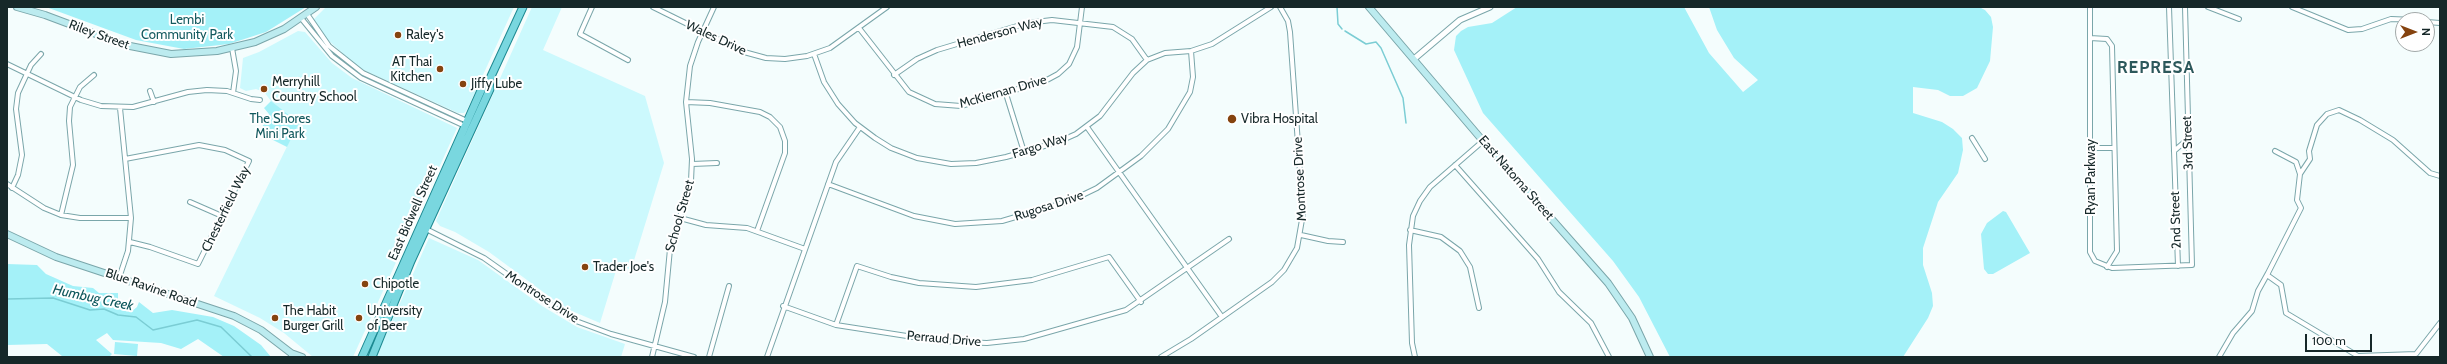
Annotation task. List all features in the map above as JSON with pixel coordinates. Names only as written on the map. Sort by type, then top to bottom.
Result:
[{"type":"main road","name":"Riley Street","points":[[17,7],[45,15],[125,45],[153,52],[189,53],[232,48],[269,36],[304,16],[316,7]]},
{"type":"main road","name":"East Bidwell Street","points":[[372,357],[466,124],[483,86],[489,82],[523,7]]},
{"type":"main road","name":"East Natoma Street","points":[[1369,7],[1483,141],[1608,283],[1632,318],[1650,357]]},
{"type":"main road","name":"East Bidwell Street","points":[[362,357],[403,263],[453,171],[490,89],[489,82]]},
{"type":"main road","points":[[453,171],[452,162],[467,130],[466,124]]},
{"type":"main road","name":"Blue Ravine Road","points":[[7,234],[56,257],[234,316],[261,330],[292,355],[302,357]]},
{"type":"main road","points":[[393,306],[391,301],[404,269],[403,263]]},
{"type":"main road","points":[[377,344],[387,311],[383,308]]},
{"type":"street","points":[[592,7],[580,34],[628,60]]},
{"type":"street","name":"Wales Drive","points":[[653,7],[737,49],[760,56],[784,59],[814,54],[840,42],[887,7]]},
{"type":"street","name":"School Street","points":[[652,357],[665,302],[670,249],[690,189],[692,164],[686,102],[690,66],[702,31],[714,7]]},
{"type":"street","name":"McKiernan Drive","points":[[859,28],[894,75],[915,96],[941,105],[964,106],[1045,81],[1064,70],[1077,48],[1082,7]]},
{"type":"street","name":"Fargo Way","points":[[814,54],[830,94],[846,114],[860,127],[891,148],[917,158],[936,162],[976,163],[1024,152],[1058,142],[1087,127],[1108,107],[1133,73],[1147,60],[1165,53],[1191,51],[1216,42],[1271,7]]},
{"type":"street","name":"Montrose Drive","points":[[1161,357],[1222,317],[1278,276],[1293,255],[1301,235],[1303,214],[1290,32],[1288,21],[1280,7]]},
{"type":"street","points":[[1414,59],[1460,20],[1490,7]]},
{"type":"street","name":"Ryan Parkway","points":[[2090,7],[2090,252],[2095,261],[2107,267]]},
{"type":"street","name":"2nd Street","points":[[2169,7],[2178,266]]},
{"type":"street","name":"3rd Street","points":[[2178,266],[2192,265],[2185,7]]},
{"type":"street","points":[[2208,7],[2239,19]]},
{"type":"street","points":[[2292,7],[2348,30],[2362,29],[2391,19],[2395,19]]},
{"type":"street","points":[[304,16],[329,46],[363,73],[466,124]]},
{"type":"street","name":"Henderson Way","points":[[894,75],[927,54],[1027,23],[1052,20],[1103,24],[1120,30],[1132,39],[1147,60]]},
{"type":"street","points":[[2090,38],[2107,40],[2112,46],[2117,252],[2107,267]]},
{"type":"street","points":[[232,48],[236,71],[233,93]]},
{"type":"street","name":"Rugosa Drive","points":[[828,184],[926,219],[955,224],[978,224],[1013,218],[1070,201],[1097,188],[1159,140],[1187,99],[1194,77],[1191,51]]},
{"type":"street","points":[[12,188],[18,175],[22,155],[16,103],[27,74],[41,54]]},
{"type":"street","points":[[7,64],[74,97],[96,105],[120,108],[154,102],[198,90],[233,93],[251,99],[260,100]]},
{"type":"street","points":[[61,215],[73,165],[69,116],[74,97],[83,83],[94,75]]},
{"type":"street","points":[[150,91],[154,102]]},
{"type":"street","points":[[1006,94],[1024,152]]},
{"type":"street","points":[[686,102],[710,103],[760,112],[770,117],[780,127],[785,141],[785,152],[757,231]]},
{"type":"street","points":[[119,278],[130,242],[131,218],[120,108]]},
{"type":"street","points":[[2300,174],[2310,159],[2309,151],[2317,125],[2328,114],[2340,110],[2393,140],[2430,173],[2440,176]]},
{"type":"street","points":[[766,357],[828,184],[840,155],[860,127]]},
{"type":"street","points":[[1087,127],[1222,317]]},
{"type":"street","points":[[1972,138],[1985,159]]},
{"type":"street","points":[[2174,151],[2188,139]]},
{"type":"street","points":[[1415,357],[1411,335],[1410,230],[1416,208],[1425,194],[1483,141]]},
{"type":"street","name":"Chesterfield Way","points":[[125,159],[199,145],[225,150],[249,161],[198,264],[150,247],[130,242]]},
{"type":"street","points":[[2091,148],[2114,148]]},
{"type":"street","points":[[2219,357],[2233,333],[2252,311],[2258,291],[2301,208],[2297,200],[2300,174],[2296,162],[2275,151]]},
{"type":"street","points":[[692,164],[717,163]]},
{"type":"street","points":[[1455,165],[1538,259],[1558,292],[1591,323],[1609,357]]},
{"type":"street","points":[[7,184],[44,208],[61,215],[80,218],[131,218]]},
{"type":"street","points":[[190,202],[222,216]]},
{"type":"street","points":[[680,218],[706,225],[735,227],[757,231],[805,249]]},
{"type":"street","name":"Montrose Drive","points":[[423,228],[488,260],[552,306],[576,321],[603,331],[694,357]]},
{"type":"street","points":[[1410,230],[1441,237],[1460,251],[1470,267],[1479,308]]},
{"type":"street","points":[[1301,235],[1328,241],[1343,242]]},
{"type":"street","name":"Perraud Drive","points":[[784,306],[836,325],[939,341],[987,343],[1045,335],[1122,312],[1141,302],[1229,239]]},
{"type":"street","points":[[836,325],[857,266],[910,281],[976,287],[1032,280],[1109,257],[1141,302]]},
{"type":"street","points":[[2107,267],[2178,266]]},
{"type":"street","points":[[2269,272],[2267,275],[2282,285],[2286,313],[2358,356],[2416,354],[2440,323]]},
{"type":"street","points":[[709,357],[729,286]]},
{"type":"shaded area","points":[[326,7],[514,7],[467,110],[464,113],[458,113],[359,68],[328,40],[313,20]]},
{"type":"shaded area","points":[[532,7],[562,7],[543,50],[645,96],[664,163],[631,270],[618,264],[600,323],[565,308],[489,252],[455,232],[440,226],[436,221]]},
{"type":"shaded area","points":[[298,31],[305,32],[332,63],[352,78],[457,128],[353,357],[313,357],[284,333],[260,318],[214,296],[298,124],[271,101],[264,92],[256,89],[246,91],[240,88],[243,58],[259,52]]},
{"type":"shaded area","points":[[429,238],[478,260],[542,306],[577,327],[625,344],[621,357],[376,357]]},
{"type":"green space","name":"Lembi Community Park","points":[[46,7],[306,7],[266,32],[229,44],[184,49],[136,40]]},
{"type":"green space","points":[[1517,7],[1684,7],[1709,53],[1743,92],[1758,80],[1734,58],[1717,30],[1709,7],[1979,7],[1985,10],[1991,17],[1993,27],[1990,61],[1977,88],[1963,96],[1950,96],[1938,90],[1913,87],[1913,113],[1942,122],[1953,129],[1962,138],[1963,150],[1958,173],[1938,202],[1923,248],[1923,265],[1932,293],[1933,306],[1928,318],[1903,357],[1670,357],[1639,297],[1613,261],[1483,113],[1454,50],[1456,36],[1461,31],[1468,27],[1492,23]]},
{"type":"green space","name":"The Shores Mini Park","points":[[271,101],[299,123],[287,147],[259,133],[269,114],[264,108]]},
{"type":"green space","points":[[2003,211],[2006,212],[2030,253],[1993,274],[1988,274],[1984,269],[1981,234],[1987,223]]},
{"type":"green space","points":[[7,264],[37,265],[46,274],[73,286],[93,288],[99,293],[118,293],[118,302],[124,303],[131,312],[137,307],[139,302],[153,313],[172,310],[213,317],[234,326],[261,345],[271,357],[224,357],[198,339],[181,349],[161,343],[113,340],[107,333],[96,340],[112,354],[109,357],[62,356],[47,344],[7,345]]},
{"type":"green space","points":[[115,342],[138,344],[137,356],[114,354]]},
{"type":"waterway","points":[[1337,7],[1338,24],[1342,29]]},
{"type":"waterway","points":[[1345,31],[1366,44],[1376,42],[1381,48],[1403,98],[1406,123]]},
{"type":"waterway","name":"Humbug Creek","points":[[7,299],[53,298],[90,310],[104,309],[118,315],[136,317],[153,330],[197,320],[221,327],[252,357]]},
{"type":"place","name":"Raley's","points":[[398,35]]},
{"type":"place","name":"AT Thai Kitchen","points":[[440,69]]},
{"type":"place","name":"Jiffy Lube","points":[[463,84]]},
{"type":"place","name":"Merryhill Country School","points":[[264,89]]},
{"type":"place","name":"Vibra Hospital","points":[[1232,119]]},
{"type":"place","name":"Trader Joe's","points":[[585,267]]},
{"type":"place","name":"Chipotle","points":[[365,284]]},
{"type":"place","name":"The Habit Burger Grill","points":[[275,318]]},
{"type":"place","name":"University of Beer","points":[[359,318]]},
{"type":"district","name":"REPRESA","points":[[2156,68]]}]
